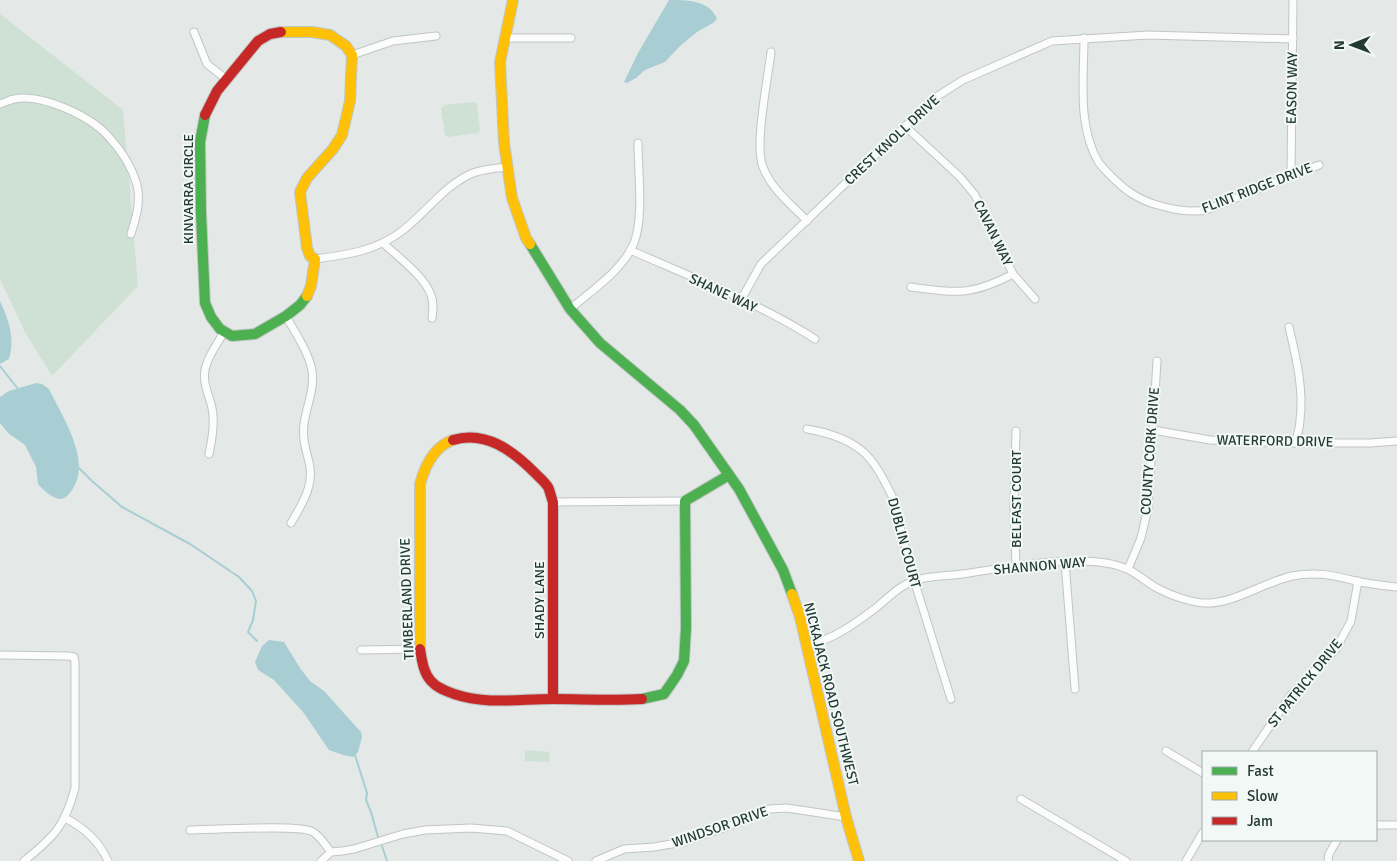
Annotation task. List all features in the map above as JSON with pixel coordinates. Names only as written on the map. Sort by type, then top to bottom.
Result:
[{"type":"street","name":"NICKAJACK ROAD SOUTHWEST","points":[[513,0],[500,62],[507,166],[512,198],[526,238],[570,309],[600,343],[680,410],[694,425],[739,489],[783,570],[800,617],[846,817],[859,861]]},
{"type":"street","name":"EASON WAY","points":[[1291,176],[1293,0]]},
{"type":"street","points":[[194,32],[206,64],[226,79]]},
{"type":"street","name":"KINVARRA CIRCLE","points":[[224,332],[211,317],[205,303],[200,142],[206,111],[226,79],[258,41],[270,34],[281,32],[320,32],[330,34],[349,49],[352,55]]},
{"type":"street","name":"CREST KNOLL DRIVE","points":[[741,300],[761,264],[936,97],[964,80],[1052,41],[1148,35],[1293,39]]},
{"type":"street","points":[[436,36],[394,41],[352,55],[343,132],[339,142],[312,171],[302,185],[300,192],[307,248],[310,256],[315,259],[355,253],[383,243],[402,231],[449,188],[473,173],[507,166]]},
{"type":"street","points":[[504,38],[571,38]]},
{"type":"street","name":"FLINT RIDGE DRIVE","points":[[1084,38],[1084,100],[1086,123],[1091,145],[1100,164],[1124,189],[1139,199],[1164,207],[1193,212],[1206,210],[1319,165]]},
{"type":"street","points":[[771,52],[760,139],[760,158],[774,187],[807,220]]},
{"type":"street","points":[[0,104],[14,98],[39,99],[70,110],[107,135],[130,167],[137,186],[139,205],[131,234]]},
{"type":"street","name":"CAVAN WAY","points":[[905,126],[960,177],[975,195],[1012,274],[1035,299]]},
{"type":"street","points":[[570,309],[606,279],[630,250],[637,232],[639,217],[638,144]]},
{"type":"street","points":[[383,243],[416,273],[427,288],[433,302],[432,318]]},
{"type":"street","name":"SHANE WAY","points":[[630,250],[741,300],[798,328],[814,339]]},
{"type":"street","points":[[209,454],[213,421],[212,407],[205,387],[204,375],[206,365],[224,332],[232,336],[255,334],[286,316],[300,305],[307,296],[311,286],[315,259]]},
{"type":"street","points":[[911,287],[952,292],[974,290],[992,285],[1012,274]]},
{"type":"street","points":[[286,316],[310,361],[313,381],[304,426],[304,447],[310,464],[311,480],[303,502],[291,523]]},
{"type":"street","points":[[1289,327],[1301,391],[1300,421],[1295,443]]},
{"type":"street","name":"COUNTY CORK DRIVE","points":[[1128,569],[1141,538],[1148,508],[1157,361]]},
{"type":"street","name":"DUBLIN COURT","points":[[807,428],[841,439],[862,450],[876,468],[892,496],[914,580],[951,698]]},
{"type":"street","name":"WATERFORD DRIVE","points":[[1153,430],[1210,440],[1295,443],[1397,441]]},
{"type":"street","name":"BELFAST COURT","points":[[1016,431],[1014,505],[1016,567]]},
{"type":"street","name":"TIMBERLAND DRIVE","points":[[554,502],[548,487],[527,465],[506,448],[485,438],[462,437],[444,443],[425,467],[420,484],[420,649],[426,677],[436,686],[454,695],[469,699],[502,702],[553,699],[616,701],[646,699],[664,694],[677,676],[684,661],[686,628],[685,501]]},
{"type":"street","points":[[554,502],[685,501],[729,475]]},
{"type":"street","name":"SHADY LANE","points":[[553,699],[554,502]]},
{"type":"street","points":[[1064,562],[1075,690]]},
{"type":"street","name":"SHANNON WAY","points":[[807,645],[817,643],[839,633],[914,580],[1064,562],[1104,562],[1128,569],[1159,589],[1196,602],[1210,604],[1226,601],[1274,581],[1307,574],[1339,576],[1397,588]]},
{"type":"street","name":"ST PATRICK DRIVE","points":[[1253,751],[1291,695],[1336,649],[1351,621],[1358,581]]},
{"type":"street","points":[[361,650],[420,649]]},
{"type":"street","points":[[0,655],[74,657],[74,788],[66,818],[51,838],[24,861]]},
{"type":"street","points":[[1166,751],[1202,772]]},
{"type":"street","points":[[1021,799],[1126,861]]},
{"type":"street","name":"WINDSOR DRIVE","points":[[596,861],[624,849],[654,847],[683,842],[732,825],[769,809],[787,808],[846,817]]},
{"type":"street","points":[[66,818],[80,825],[94,839],[108,861]]},
{"type":"street","points":[[1377,825],[1397,825]]},
{"type":"street","points":[[321,861],[332,852],[354,849],[403,834],[426,830],[471,828],[507,831],[568,861]]},
{"type":"street","points":[[190,830],[303,829],[312,831],[332,852]]},
{"type":"street","points":[[1186,861],[1202,834]]},
{"type":"street","points":[[1328,861],[1329,854],[1336,841]]},
{"type":"green space","points":[[0,14],[123,110],[138,286],[52,376],[25,332],[0,279]]},
{"type":"green space","points":[[474,102],[477,104],[480,130],[478,133],[448,137],[445,135],[441,109],[444,105]]},
{"type":"green space","points":[[525,750],[550,752],[549,762],[525,761]]},
{"type":"water","points":[[669,0],[697,2],[709,8],[717,19],[680,46],[665,62],[645,70],[627,83],[624,82],[638,53]]},
{"type":"water","points":[[0,301],[8,323],[11,351],[9,359],[0,364]]},
{"type":"water","points":[[36,383],[42,384],[49,389],[69,428],[78,457],[79,472],[75,485],[67,496],[60,499],[51,496],[38,484],[36,467],[25,445],[8,433],[0,423],[0,397],[9,391]]},
{"type":"water","points":[[269,640],[284,642],[310,681],[324,691],[361,732],[362,737],[358,752],[353,757],[329,750],[303,712],[274,680],[258,670],[255,662],[262,646]]},
{"type":"waterway","points":[[0,366],[18,389]]},
{"type":"waterway","points":[[79,468],[122,507],[190,544],[239,577],[252,591],[256,601],[253,620],[248,632],[257,641]]},
{"type":"waterway","points":[[355,755],[367,793],[366,800],[378,837]]},
{"type":"waterway","points":[[382,846],[387,861]]},
{"type":"traffic: fast","points":[[205,115],[200,142],[201,213],[205,303],[211,317],[220,329],[232,336],[255,334],[286,316],[300,305],[307,296]]},
{"type":"traffic: fast","points":[[530,244],[570,309],[600,343],[680,410],[694,425],[739,489],[783,570],[792,594]]},
{"type":"traffic: fast","points":[[642,699],[664,694],[684,661],[686,628],[685,501],[729,475]]},
{"type":"traffic: slow","points":[[513,0],[500,62],[504,143],[512,198],[526,238],[530,244]]},
{"type":"traffic: slow","points":[[281,32],[312,32],[330,35],[346,46],[352,55],[350,101],[342,135],[333,149],[307,178],[300,192],[307,248],[310,256],[315,259],[311,286],[307,296]]},
{"type":"traffic: slow","points":[[420,649],[420,484],[425,470],[436,452],[453,440]]},
{"type":"traffic: slow","points":[[792,594],[800,617],[846,817],[859,861]]},
{"type":"traffic: jam","points":[[205,115],[217,91],[258,41],[270,34],[281,32]]},
{"type":"traffic: jam","points":[[453,440],[477,438],[498,444],[518,457],[544,481],[549,489],[553,502],[553,699]]},
{"type":"traffic: jam","points":[[420,649],[422,662],[431,681],[436,686],[466,697],[503,701],[642,699]]}]
